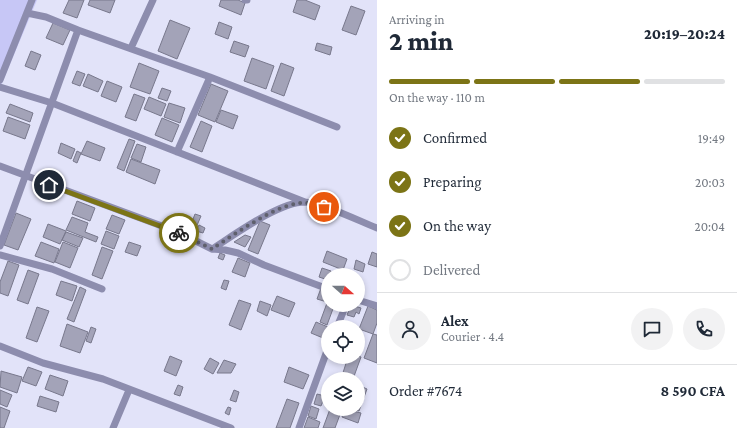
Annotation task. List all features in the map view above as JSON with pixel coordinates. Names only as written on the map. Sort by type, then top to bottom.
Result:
[{"type":"street","points":[[0,80],[32,0]]},
{"type":"street","points":[[131,48],[153,0]]},
{"type":"street","points":[[27,13],[46,17],[78,30],[210,77],[337,127]]},
{"type":"street","points":[[0,246],[78,30]]},
{"type":"street","points":[[177,152],[210,77]]},
{"type":"street","points":[[0,87],[52,103],[305,202],[324,207],[377,228]]},
{"type":"street","points":[[0,166],[178,232],[212,249],[238,253],[264,265],[321,286]]},
{"type":"street","points":[[212,249],[273,212],[288,205],[305,202]]},
{"type":"street","points":[[0,255],[52,269],[102,289]]},
{"type":"street","points":[[365,302],[377,306]]},
{"type":"street","points":[[0,346],[43,363],[103,379],[156,399],[215,426],[231,428]]},
{"type":"street","points":[[299,428],[322,364]]},
{"type":"street","points":[[113,428],[129,390]]},
{"type":"shaded area","points":[[0,0],[37,0],[0,88]]},
{"type":"building","points":[[69,0],[84,0],[77,18],[63,13]]},
{"type":"building","points":[[90,0],[115,0],[110,13],[88,5]]},
{"type":"building","points":[[221,0],[238,0],[245,3],[241,15],[219,6]]},
{"type":"building","points":[[297,0],[305,0],[320,6],[315,20],[293,12]]},
{"type":"building","points":[[351,6],[365,11],[356,35],[342,30]]},
{"type":"building","points":[[170,20],[190,28],[177,59],[158,51]]},
{"type":"building","points":[[219,22],[232,27],[228,39],[215,34]]},
{"type":"building","points":[[53,23],[70,30],[63,45],[46,38]]},
{"type":"building","points":[[234,41],[249,46],[245,57],[230,52]]},
{"type":"building","points":[[317,43],[332,47],[330,55],[315,50]]},
{"type":"building","points":[[31,51],[41,55],[35,70],[25,66]]},
{"type":"building","points":[[252,58],[274,66],[266,89],[244,81]]},
{"type":"building","points":[[139,63],[159,71],[150,94],[130,87]]},
{"type":"building","points":[[281,63],[294,68],[284,96],[271,91]]},
{"type":"building","points":[[77,71],[85,74],[80,86],[72,83]]},
{"type":"building","points":[[88,74],[103,81],[98,92],[83,86]]},
{"type":"building","points":[[107,81],[122,87],[116,102],[101,96]]},
{"type":"building","points":[[211,84],[228,91],[215,122],[198,115]]},
{"type":"building","points":[[162,88],[171,91],[167,101],[158,98]]},
{"type":"building","points":[[134,94],[145,98],[136,121],[125,117]]},
{"type":"building","points":[[149,97],[166,104],[161,116],[144,109]]},
{"type":"building","points":[[169,103],[185,108],[180,123],[164,117]]},
{"type":"building","points":[[10,104],[33,113],[30,122],[6,113]]},
{"type":"building","points":[[221,110],[238,116],[233,129],[216,122]]},
{"type":"building","points":[[8,117],[30,125],[25,139],[3,131]]},
{"type":"building","points":[[162,118],[179,125],[172,142],[155,135]]},
{"type":"building","points":[[201,121],[212,126],[202,152],[190,147]]},
{"type":"building","points":[[129,139],[135,141],[124,171],[117,168]]},
{"type":"building","points":[[87,141],[105,148],[100,161],[81,154]]},
{"type":"building","points":[[61,143],[75,149],[71,159],[58,153]]},
{"type":"building","points":[[137,144],[146,147],[141,162],[131,158]]},
{"type":"building","points":[[77,151],[81,153],[77,163],[73,161]]},
{"type":"building","points":[[131,159],[160,170],[155,184],[126,172]]},
{"type":"building","points":[[77,201],[95,208],[90,221],[72,214]]},
{"type":"building","points":[[16,213],[31,219],[18,250],[4,245]]},
{"type":"building","points":[[195,214],[201,216],[195,230],[190,227]]},
{"type":"building","points":[[112,215],[125,220],[119,234],[106,229]]},
{"type":"building","points":[[72,217],[88,223],[85,232],[98,237],[96,242],[66,230]]},
{"type":"building","points":[[260,221],[270,225],[258,254],[248,250]]},
{"type":"building","points":[[48,224],[66,231],[60,244],[43,237]]},
{"type":"building","points":[[199,225],[205,228],[203,233],[196,231]]},
{"type":"building","points":[[106,231],[119,236],[114,249],[101,244]]},
{"type":"building","points":[[66,232],[83,238],[79,247],[62,240]]},
{"type":"building","points":[[245,235],[251,237],[245,247],[234,242]]},
{"type":"building","points":[[41,242],[59,249],[54,263],[35,256]]},
{"type":"building","points":[[63,242],[78,248],[70,268],[55,262]]},
{"type":"building","points":[[129,242],[141,246],[137,256],[125,252]]},
{"type":"building","points":[[102,247],[113,251],[102,279],[92,275]]},
{"type":"building","points":[[327,251],[347,259],[344,268],[338,268],[323,262]]},
{"type":"building","points":[[372,252],[377,254],[377,267],[368,264]]},
{"type":"building","points":[[220,253],[225,255],[223,260],[218,258]]},
{"type":"building","points":[[238,258],[250,263],[245,277],[232,272]]},
{"type":"building","points":[[356,260],[365,264],[364,268],[354,268]]},
{"type":"building","points":[[8,261],[19,265],[8,296],[0,293],[0,282]]},
{"type":"building","points":[[28,270],[39,274],[28,304],[17,300]]},
{"type":"building","points":[[224,280],[229,281],[226,290],[221,288]]},
{"type":"building","points":[[61,281],[77,286],[72,301],[56,295]]},
{"type":"building","points":[[80,287],[86,290],[74,322],[67,319]]},
{"type":"building","points":[[321,288],[321,300],[317,299]]},
{"type":"building","points":[[277,296],[295,303],[289,317],[271,310]]},
{"type":"building","points":[[239,300],[251,304],[241,330],[229,325]]},
{"type":"building","points":[[260,301],[271,305],[267,316],[257,311]]},
{"type":"building","points":[[368,306],[377,310],[377,323],[373,334],[365,331],[365,320],[363,320]]},
{"type":"building","points":[[37,307],[49,311],[37,342],[26,338]]},
{"type":"building","points":[[324,312],[332,312],[329,320],[321,320],[320,322]]},
{"type":"building","points":[[348,312],[356,312],[354,317],[347,315]]},
{"type":"building","points":[[316,322],[321,324],[321,337],[311,333]]},
{"type":"building","points":[[67,324],[88,332],[80,353],[60,346]]},
{"type":"building","points":[[91,327],[96,329],[91,343],[86,341]]},
{"type":"building","points":[[373,334],[377,335],[377,363],[365,358]]},
{"type":"building","points":[[170,356],[182,361],[176,376],[164,371]]},
{"type":"building","points":[[210,358],[219,363],[213,374],[204,369]]},
{"type":"building","points":[[224,360],[236,364],[231,373],[217,373]]},
{"type":"building","points":[[346,364],[358,364],[356,372],[343,372]]},
{"type":"building","points":[[28,367],[42,372],[36,386],[22,381]]},
{"type":"building","points":[[289,367],[309,375],[303,389],[284,382]]},
{"type":"building","points":[[1,371],[22,377],[17,393],[0,387]]},
{"type":"building","points":[[50,375],[68,381],[63,396],[45,389]]},
{"type":"building","points":[[178,385],[183,387],[180,396],[174,394]]},
{"type":"building","points":[[0,390],[12,395],[7,407],[0,404]]},
{"type":"building","points":[[234,390],[239,392],[236,402],[230,400]]},
{"type":"building","points":[[317,394],[321,395],[321,406],[314,404]]},
{"type":"building","points":[[40,396],[59,402],[56,412],[37,406]]},
{"type":"building","points":[[287,399],[299,403],[290,428],[276,428]]},
{"type":"building","points":[[311,406],[319,409],[316,419],[308,416]]},
{"type":"building","points":[[0,407],[10,411],[4,428],[0,428]]},
{"type":"building","points":[[228,407],[231,408],[229,415],[225,413]]},
{"type":"building","points":[[327,416],[339,416],[335,428],[323,428]]},
{"type":"building","points":[[342,416],[360,416],[358,423]]},
{"type":"building","points":[[308,417],[320,422],[318,428],[304,428]]},
{"type":"way so far","points":[[179,233],[212,249],[273,212],[288,205],[305,202],[324,207]]},
{"type":"route","points":[[49,185],[179,233]]}]
